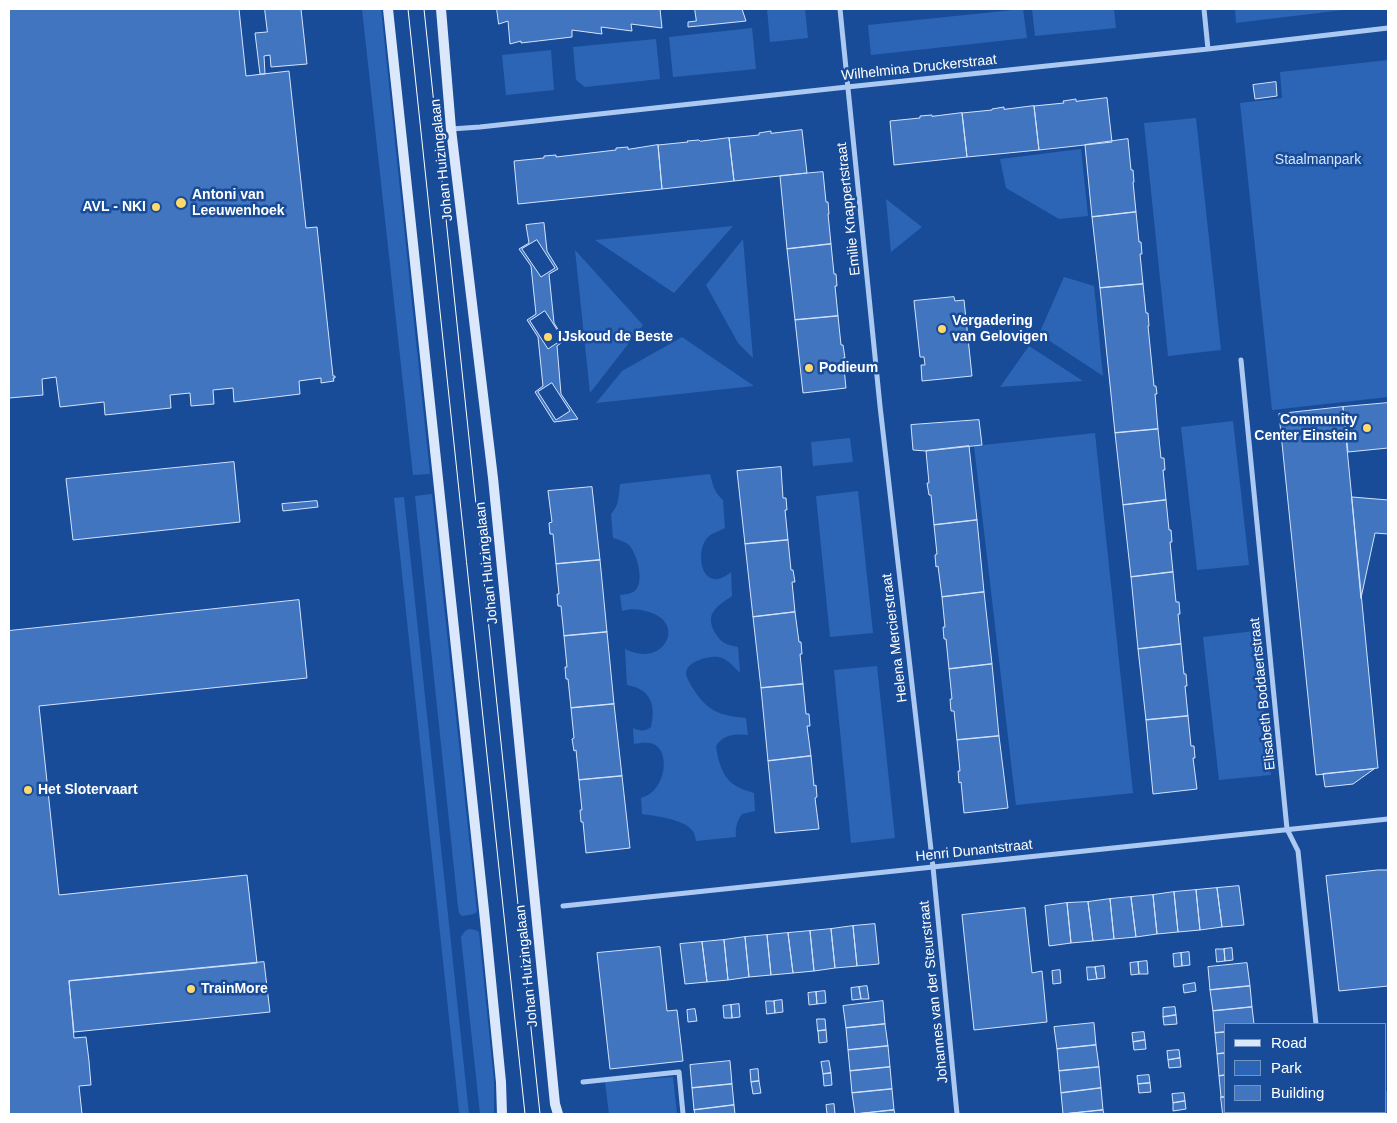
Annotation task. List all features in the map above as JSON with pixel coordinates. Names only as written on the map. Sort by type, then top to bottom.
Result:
[{"type":"main road","points":[[388,9],[489,958],[501,1082],[502,1114]]},
{"type":"main road","name":"Johan Huizingalaan","points":[[441,9],[452,129],[490,454],[555,1104],[558,1114]]},
{"type":"street","name":"Emilie Knappertstraat","points":[[840,9],[880,406]]},
{"type":"street","points":[[1204,9],[1208,50]]},
{"type":"street","name":"Wilhelmina Druckerstraat","points":[[452,129],[1208,50],[1388,28]]},
{"type":"street","name":"Elisabeth Boddaertstraat","points":[[1241,360],[1287,829],[1298,851],[1316,1023]]},
{"type":"street","name":"Helena Mercierstraat","points":[[880,406],[933,867]]},
{"type":"street","name":"Henri Dunantstraat","points":[[563,906],[1388,819]]},
{"type":"street","name":"Johannes van der Steurstraat","points":[[933,867],[957,1114]]},
{"type":"street","points":[[583,1082],[679,1072],[683,1114]]},
{"type":"green space","points":[[362,9],[381,9],[430,474],[413,475]]},
{"type":"green space","points":[[767,9],[805,9],[808,38],[770,42]]},
{"type":"green space","points":[[1023,9],[1027,38],[871,55],[868,25]]},
{"type":"green space","points":[[1032,9],[1114,9],[1116,28],[1035,36]]},
{"type":"green space","points":[[1235,9],[1351,9],[1236,23]]},
{"type":"green space","points":[[752,28],[756,69],[673,77],[669,37]]},
{"type":"green space","points":[[656,39],[660,79],[585,87],[576,80],[573,47]]},
{"type":"green space","points":[[551,50],[554,90],[506,95],[502,55]]},
{"type":"green space","name":"Staalmanpark","points":[[1388,60],[1388,397],[1272,410],[1240,103],[1282,98],[1280,72]]},
{"type":"green space","points":[[1196,118],[1221,350],[1168,356],[1144,123]]},
{"type":"green space","points":[[1081,149],[1088,216],[1059,219],[1006,188],[1000,159]]},
{"type":"green space","points":[[886,199],[922,227],[891,252]]},
{"type":"green space","points":[[733,226],[674,293],[595,240]]},
{"type":"green space","points":[[743,239],[753,358],[738,343],[706,285]]},
{"type":"green space","points":[[575,250],[643,325],[590,393]]},
{"type":"green space","points":[[1064,277],[1094,286],[1103,376],[1039,334]]},
{"type":"green space","points":[[682,337],[754,386],[596,403],[622,371]]},
{"type":"green space","points":[[1029,346],[1083,381],[1000,387]]},
{"type":"green space","points":[[1233,421],[1249,565],[1197,570],[1181,427]]},
{"type":"green space","points":[[1095,433],[1133,793],[1016,805],[974,446]]},
{"type":"green space","points":[[850,438],[853,462],[813,466],[811,442]]},
{"type":"green space","points":[[710,474],[716,491],[723,500],[725,528],[708,537],[701,551],[701,560],[703,569],[713,579],[721,578],[731,572],[732,596],[716,609],[712,614],[711,621],[713,630],[720,640],[726,644],[738,647],[740,673],[725,659],[713,657],[693,663],[687,669],[686,674],[697,695],[708,706],[728,716],[746,718],[748,735],[726,737],[716,746],[720,764],[729,780],[740,788],[754,793],[755,811],[742,814],[737,825],[736,837],[696,841],[693,831],[682,823],[642,814],[641,798],[656,788],[662,777],[664,764],[661,752],[656,745],[647,743],[634,744],[633,728],[646,730],[651,727],[653,712],[650,699],[646,694],[642,690],[627,685],[625,649],[639,654],[651,653],[660,649],[666,642],[668,634],[667,625],[660,618],[649,612],[629,609],[622,611],[620,595],[636,590],[640,578],[636,558],[631,547],[613,538],[611,514],[617,504],[620,484]]},
{"type":"green space","points":[[858,491],[873,633],[830,637],[816,496]]},
{"type":"green space","points":[[432,494],[477,912],[462,916],[459,913],[458,907],[415,496]]},
{"type":"green space","points":[[404,497],[469,1114],[460,1114],[459,1112],[394,498]]},
{"type":"green space","points":[[1255,631],[1271,775],[1219,780],[1203,637]]},
{"type":"green space","points":[[877,666],[895,838],[851,843],[834,670]]},
{"type":"green space","points":[[469,929],[479,932],[494,1082],[494,1114],[480,1114],[461,937]]},
{"type":"green space","points":[[673,1077],[677,1114],[609,1114],[605,1082]]},
{"type":"green space","points":[[1388,1091],[1388,1114],[1347,1114],[1387,1113]]},
{"type":"building","name":"Antoni van Leeuwenhoek","points":[[9,9],[239,9],[246,76],[289,71],[306,228],[317,227],[333,376],[335,376],[333,378],[334,381],[321,383],[321,378],[299,381],[300,394],[234,402],[233,388],[213,390],[214,404],[191,406],[190,393],[170,395],[171,408],[105,415],[104,402],[60,407],[56,377],[42,379],[43,395],[9,398]]},
{"type":"building","points":[[265,9],[301,9],[307,64],[271,67],[270,55],[264,56],[265,74],[260,74],[255,33],[267,32]]},
{"type":"building","points":[[497,9],[660,9],[662,28],[631,24],[632,31],[601,27],[602,34],[572,30],[572,37],[521,43],[521,41],[510,44],[508,21],[499,24]]},
{"type":"building","points":[[695,9],[742,9],[746,21],[688,27],[688,22],[696,21]]},
{"type":"building","points":[[1276,82],[1277,96],[1255,99],[1253,85]]},
{"type":"building","points":[[1107,98],[1112,142],[1039,150],[1034,106],[1064,103],[1063,101],[1076,99],[1076,101]]},
{"type":"building","points":[[1034,106],[1039,150],[967,157],[962,113],[1004,107],[1004,109]]},
{"type":"building","points":[[962,113],[967,157],[894,165],[890,121],[920,118],[920,116]]},
{"type":"building","points":[[802,130],[807,173],[734,181],[729,138],[759,135],[759,133],[771,131],[771,133]]},
{"type":"building","points":[[729,138],[734,181],[662,189],[658,145]]},
{"type":"building","points":[[1128,139],[1131,170],[1133,170],[1136,212],[1092,217],[1085,145]]},
{"type":"building","points":[[658,145],[662,189],[518,204],[514,161],[544,158],[544,156],[556,155],[556,157],[616,150],[616,148],[628,147],[628,149]]},
{"type":"building","points":[[823,172],[826,202],[828,202],[831,244],[787,249],[780,176]]},
{"type":"building","points":[[1136,212],[1139,242],[1141,242],[1142,254],[1140,254],[1143,284],[1100,288],[1092,217]]},
{"type":"building","points":[[544,223],[547,251],[558,269],[549,274],[554,323],[565,340],[557,346],[561,394],[578,419],[554,422],[535,392],[543,386],[538,337],[527,320],[536,314],[531,266],[519,249],[529,243],[526,225]]},
{"type":"building","points":[[537,240],[555,268],[541,277],[522,249]]},
{"type":"building","points":[[831,244],[834,274],[836,274],[837,286],[835,286],[838,316],[795,320],[787,249]]},
{"type":"building","points":[[1143,284],[1146,313],[1148,313],[1154,386],[1156,386],[1157,394],[1155,394],[1158,429],[1115,433],[1100,288]]},
{"type":"building","name":"Vergadering van Gelovigen","points":[[954,297],[955,301],[964,300],[972,376],[922,381],[921,365],[925,365],[924,357],[920,357],[914,301]]},
{"type":"building","points":[[545,311],[563,339],[548,349],[530,321]]},
{"type":"building","points":[[838,316],[841,345],[843,345],[845,358],[843,358],[846,388],[803,393],[795,320]]},
{"type":"building","points":[[552,383],[570,411],[556,420],[538,392]]},
{"type":"building","name":"Community Center Einstein","points":[[1388,403],[1388,448],[1348,452],[1343,407]]},
{"type":"building","points":[[1343,407],[1378,768],[1316,775],[1279,414]]},
{"type":"building","points":[[979,420],[982,445],[926,451],[913,450],[911,425]]},
{"type":"building","points":[[1158,429],[1161,458],[1164,458],[1165,470],[1163,470],[1166,500],[1123,505],[1115,433]]},
{"type":"building","points":[[969,446],[977,520],[934,525],[931,495],[929,495],[927,483],[929,483],[926,451]]},
{"type":"building","points":[[234,462],[240,522],[73,540],[66,479]]},
{"type":"building","points":[[781,467],[783,498],[786,498],[787,510],[785,510],[788,540],[745,544],[737,471]]},
{"type":"building","points":[[592,487],[600,560],[556,564],[553,534],[550,534],[549,523],[552,522],[548,491]]},
{"type":"building","points":[[1352,497],[1388,500],[1388,534],[1375,533],[1361,598]]},
{"type":"building","points":[[1166,500],[1169,530],[1171,530],[1172,542],[1170,542],[1173,572],[1131,577],[1123,505]]},
{"type":"building","points":[[317,501],[318,507],[283,511],[282,504]]},
{"type":"building","points":[[977,520],[984,592],[942,597],[938,566],[936,567],[935,555],[937,554],[934,525]]},
{"type":"building","points":[[788,540],[791,570],[793,570],[795,582],[792,582],[795,612],[753,617],[745,544]]},
{"type":"building","points":[[600,560],[607,632],[564,636],[561,606],[558,606],[557,594],[559,594],[556,564]]},
{"type":"building","points":[[1173,572],[1176,602],[1179,602],[1180,614],[1178,614],[1181,644],[1138,649],[1131,577]]},
{"type":"building","points":[[984,592],[992,664],[949,669],[946,639],[944,639],[943,627],[945,627],[942,597]]},
{"type":"building","name":"Het Slotervaart","points":[[299,600],[307,678],[39,706],[59,895],[247,875],[257,963],[69,981],[74,1038],[86,1037],[89,1061],[91,1085],[79,1086],[82,1114],[9,1114],[9,631]]},
{"type":"building","points":[[795,612],[799,642],[801,642],[802,654],[800,654],[803,684],[761,688],[753,617]]},
{"type":"building","points":[[607,632],[614,704],[571,708],[568,679],[566,679],[565,667],[567,667],[564,636]]},
{"type":"building","points":[[1181,644],[1184,674],[1186,674],[1187,686],[1185,686],[1188,716],[1146,720],[1138,649]]},
{"type":"building","points":[[992,664],[999,736],[957,740],[954,711],[951,711],[950,699],[952,699],[949,669]]},
{"type":"building","points":[[803,684],[806,714],[809,714],[810,726],[807,726],[811,756],[768,761],[761,688]]},
{"type":"building","points":[[614,704],[622,776],[579,780],[576,750],[574,751],[572,739],[574,738],[571,708]]},
{"type":"building","points":[[1188,716],[1191,746],[1194,746],[1195,758],[1193,758],[1197,789],[1153,794],[1146,720]]},
{"type":"building","points":[[999,736],[1008,808],[964,813],[961,782],[959,783],[958,771],[960,771],[957,740]]},
{"type":"building","points":[[811,756],[814,786],[816,785],[817,797],[815,798],[819,829],[775,833],[768,761]]},
{"type":"building","points":[[1374,769],[1353,784],[1325,787],[1323,774]]},
{"type":"building","points":[[622,776],[630,848],[586,853],[583,822],[581,822],[580,810],[582,810],[579,780]]},
{"type":"building","points":[[1388,870],[1388,986],[1339,991],[1326,876]]},
{"type":"building","points":[[1239,886],[1244,925],[1222,927],[1217,888]]},
{"type":"building","points":[[1217,888],[1222,927],[1200,930],[1196,890]]},
{"type":"building","points":[[1196,890],[1200,930],[1178,932],[1174,892]]},
{"type":"building","points":[[1174,892],[1178,932],[1157,934],[1153,895]]},
{"type":"building","points":[[1153,895],[1157,934],[1136,937],[1131,897]]},
{"type":"building","points":[[1131,897],[1136,937],[1114,939],[1110,899]]},
{"type":"building","points":[[1110,899],[1114,939],[1093,941],[1088,902]]},
{"type":"building","points":[[1088,902],[1093,941],[1071,943],[1067,903]]},
{"type":"building","points":[[1067,903],[1071,943],[1049,946],[1045,906]]},
{"type":"building","points":[[1025,908],[1032,973],[1042,971],[1047,1022],[974,1030],[962,915]]},
{"type":"building","points":[[875,924],[879,964],[857,966],[853,926]]},
{"type":"building","points":[[853,926],[857,966],[835,968],[831,929]]},
{"type":"building","points":[[831,929],[835,968],[814,971],[810,931]]},
{"type":"building","points":[[810,931],[814,971],[793,973],[788,933]]},
{"type":"building","points":[[788,933],[793,973],[771,975],[767,935]]},
{"type":"building","points":[[767,935],[771,975],[749,977],[745,937]]},
{"type":"building","points":[[745,937],[749,977],[728,980],[724,940]]},
{"type":"building","points":[[724,940],[728,980],[707,982],[702,942]]},
{"type":"building","points":[[702,942],[707,982],[685,984],[680,944]]},
{"type":"building","points":[[660,947],[667,1011],[677,1010],[683,1061],[610,1069],[597,953]]},
{"type":"building","points":[[1232,948],[1233,960],[1225,961],[1224,949]]},
{"type":"building","points":[[1216,949],[1224,949],[1225,961],[1217,962]]},
{"type":"building","points":[[1189,952],[1190,965],[1182,966],[1181,953]]},
{"type":"building","points":[[1181,953],[1182,966],[1174,967],[1173,954]]},
{"type":"building","points":[[1147,961],[1148,974],[1139,974],[1138,962]]},
{"type":"building","points":[[264,962],[270,1012],[74,1032],[69,981]]},
{"type":"building","points":[[1138,962],[1139,974],[1131,975],[1130,963]]},
{"type":"building","points":[[1247,963],[1250,986],[1210,990],[1208,967]]},
{"type":"building","points":[[1104,966],[1105,978],[1097,979],[1095,967]]},
{"type":"building","points":[[1087,967],[1095,967],[1097,979],[1088,980]]},
{"type":"building","points":[[1060,970],[1061,983],[1053,984],[1052,971]]},
{"type":"building","points":[[1195,983],[1196,991],[1184,993],[1183,985]]},
{"type":"building","points":[[867,986],[869,999],[861,999],[859,987]]},
{"type":"building","points":[[1250,986],[1252,1007],[1213,1011],[1210,990]]},
{"type":"building","points":[[859,987],[861,999],[852,1000],[851,988]]},
{"type":"building","points":[[825,991],[826,1003],[817,1004],[816,992]]},
{"type":"building","points":[[816,992],[817,1004],[809,1005],[808,993]]},
{"type":"building","points":[[782,1000],[783,1012],[775,1013],[774,1001]]},
{"type":"building","points":[[766,1001],[774,1001],[775,1013],[767,1014]]},
{"type":"building","points":[[883,1001],[885,1024],[846,1028],[843,1006]]},
{"type":"building","points":[[739,1004],[740,1017],[732,1018],[731,1005]]},
{"type":"building","points":[[731,1005],[732,1018],[724,1018],[723,1006]]},
{"type":"building","points":[[1175,1007],[1176,1015],[1163,1017],[1163,1008]]},
{"type":"building","points":[[1252,1007],[1254,1023],[1224,1023],[1224,1032],[1215,1033],[1213,1011]]},
{"type":"building","points":[[695,1009],[697,1021],[688,1022],[687,1010]]},
{"type":"building","points":[[1176,1015],[1177,1024],[1164,1025],[1163,1017]]},
{"type":"building","points":[[817,1019],[825,1019],[826,1030],[818,1031]]},
{"type":"building","points":[[1094,1023],[1096,1045],[1057,1049],[1054,1027]]},
{"type":"building","points":[[885,1024],[888,1046],[848,1050],[846,1028]]},
{"type":"building","points":[[826,1030],[827,1042],[819,1043],[818,1031]]},
{"type":"building","points":[[1144,1032],[1145,1040],[1133,1042],[1132,1033]]},
{"type":"building","points":[[1224,1032],[1224,1053],[1217,1054],[1215,1033]]},
{"type":"building","points":[[1145,1040],[1146,1049],[1134,1050],[1133,1042]]},
{"type":"building","points":[[1096,1045],[1099,1067],[1059,1071],[1057,1049]]},
{"type":"building","points":[[888,1046],[890,1067],[850,1071],[848,1050]]},
{"type":"building","points":[[1179,1050],[1180,1058],[1168,1060],[1167,1051]]},
{"type":"building","points":[[1224,1053],[1224,1075],[1219,1076],[1217,1054]]},
{"type":"building","points":[[1180,1058],[1181,1067],[1169,1068],[1168,1060]]},
{"type":"building","points":[[730,1061],[732,1084],[692,1088],[690,1065]]},
{"type":"building","points":[[829,1061],[831,1073],[823,1074],[821,1062]]},
{"type":"building","points":[[890,1067],[892,1089],[852,1093],[850,1071]]},
{"type":"building","points":[[1099,1067],[1101,1088],[1061,1093],[1059,1071]]},
{"type":"building","points":[[758,1069],[759,1081],[751,1082],[750,1070]]},
{"type":"building","points":[[831,1073],[832,1085],[824,1086],[823,1074]]},
{"type":"building","points":[[1149,1075],[1150,1083],[1138,1084],[1137,1076]]},
{"type":"building","points":[[1224,1075],[1224,1097],[1221,1097],[1219,1076]]},
{"type":"building","points":[[759,1081],[761,1093],[753,1094],[751,1082]]},
{"type":"building","points":[[1150,1083],[1151,1092],[1139,1093],[1138,1084]]},
{"type":"building","points":[[732,1084],[734,1105],[694,1110],[692,1088]]},
{"type":"building","points":[[1101,1088],[1103,1110],[1063,1114],[1061,1093]]},
{"type":"building","points":[[892,1089],[894,1110],[855,1114],[852,1093]]},
{"type":"building","points":[[1184,1093],[1185,1101],[1173,1103],[1172,1094]]},
{"type":"building","points":[[1221,1097],[1224,1097],[1224,1113],[1263,1113],[1263,1114],[1223,1114]]},
{"type":"building","points":[[1185,1101],[1186,1109],[1173,1111],[1173,1103]]},
{"type":"building","points":[[834,1104],[835,1114],[827,1114],[826,1105]]},
{"type":"building","points":[[734,1105],[735,1114],[695,1114],[694,1110]]},
{"type":"building","points":[[894,1110],[895,1114],[855,1114]]},
{"type":"building","points":[[1103,1110],[1104,1114],[1063,1114]]},
{"type":"tram line","points":[[408,9],[525,1114]]},
{"type":"tram line","points":[[424,9],[540,1114]]},
{"type":"place","name":"Antoni van Leeuwenhoek","points":[[181,203]]},
{"type":"place","name":"AVL - NKI","points":[[156,207]]},
{"type":"place","name":"Vergadering van Gelovigen","points":[[942,329]]},
{"type":"place","name":"IJskoud de Beste","points":[[548,337]]},
{"type":"place","name":"Podieum","points":[[809,368]]},
{"type":"place","name":"Community Center Einstein","points":[[1367,428]]},
{"type":"place","name":"Het Slotervaart","points":[[28,790]]},
{"type":"place","name":"TrainMore","points":[[191,989]]}]
